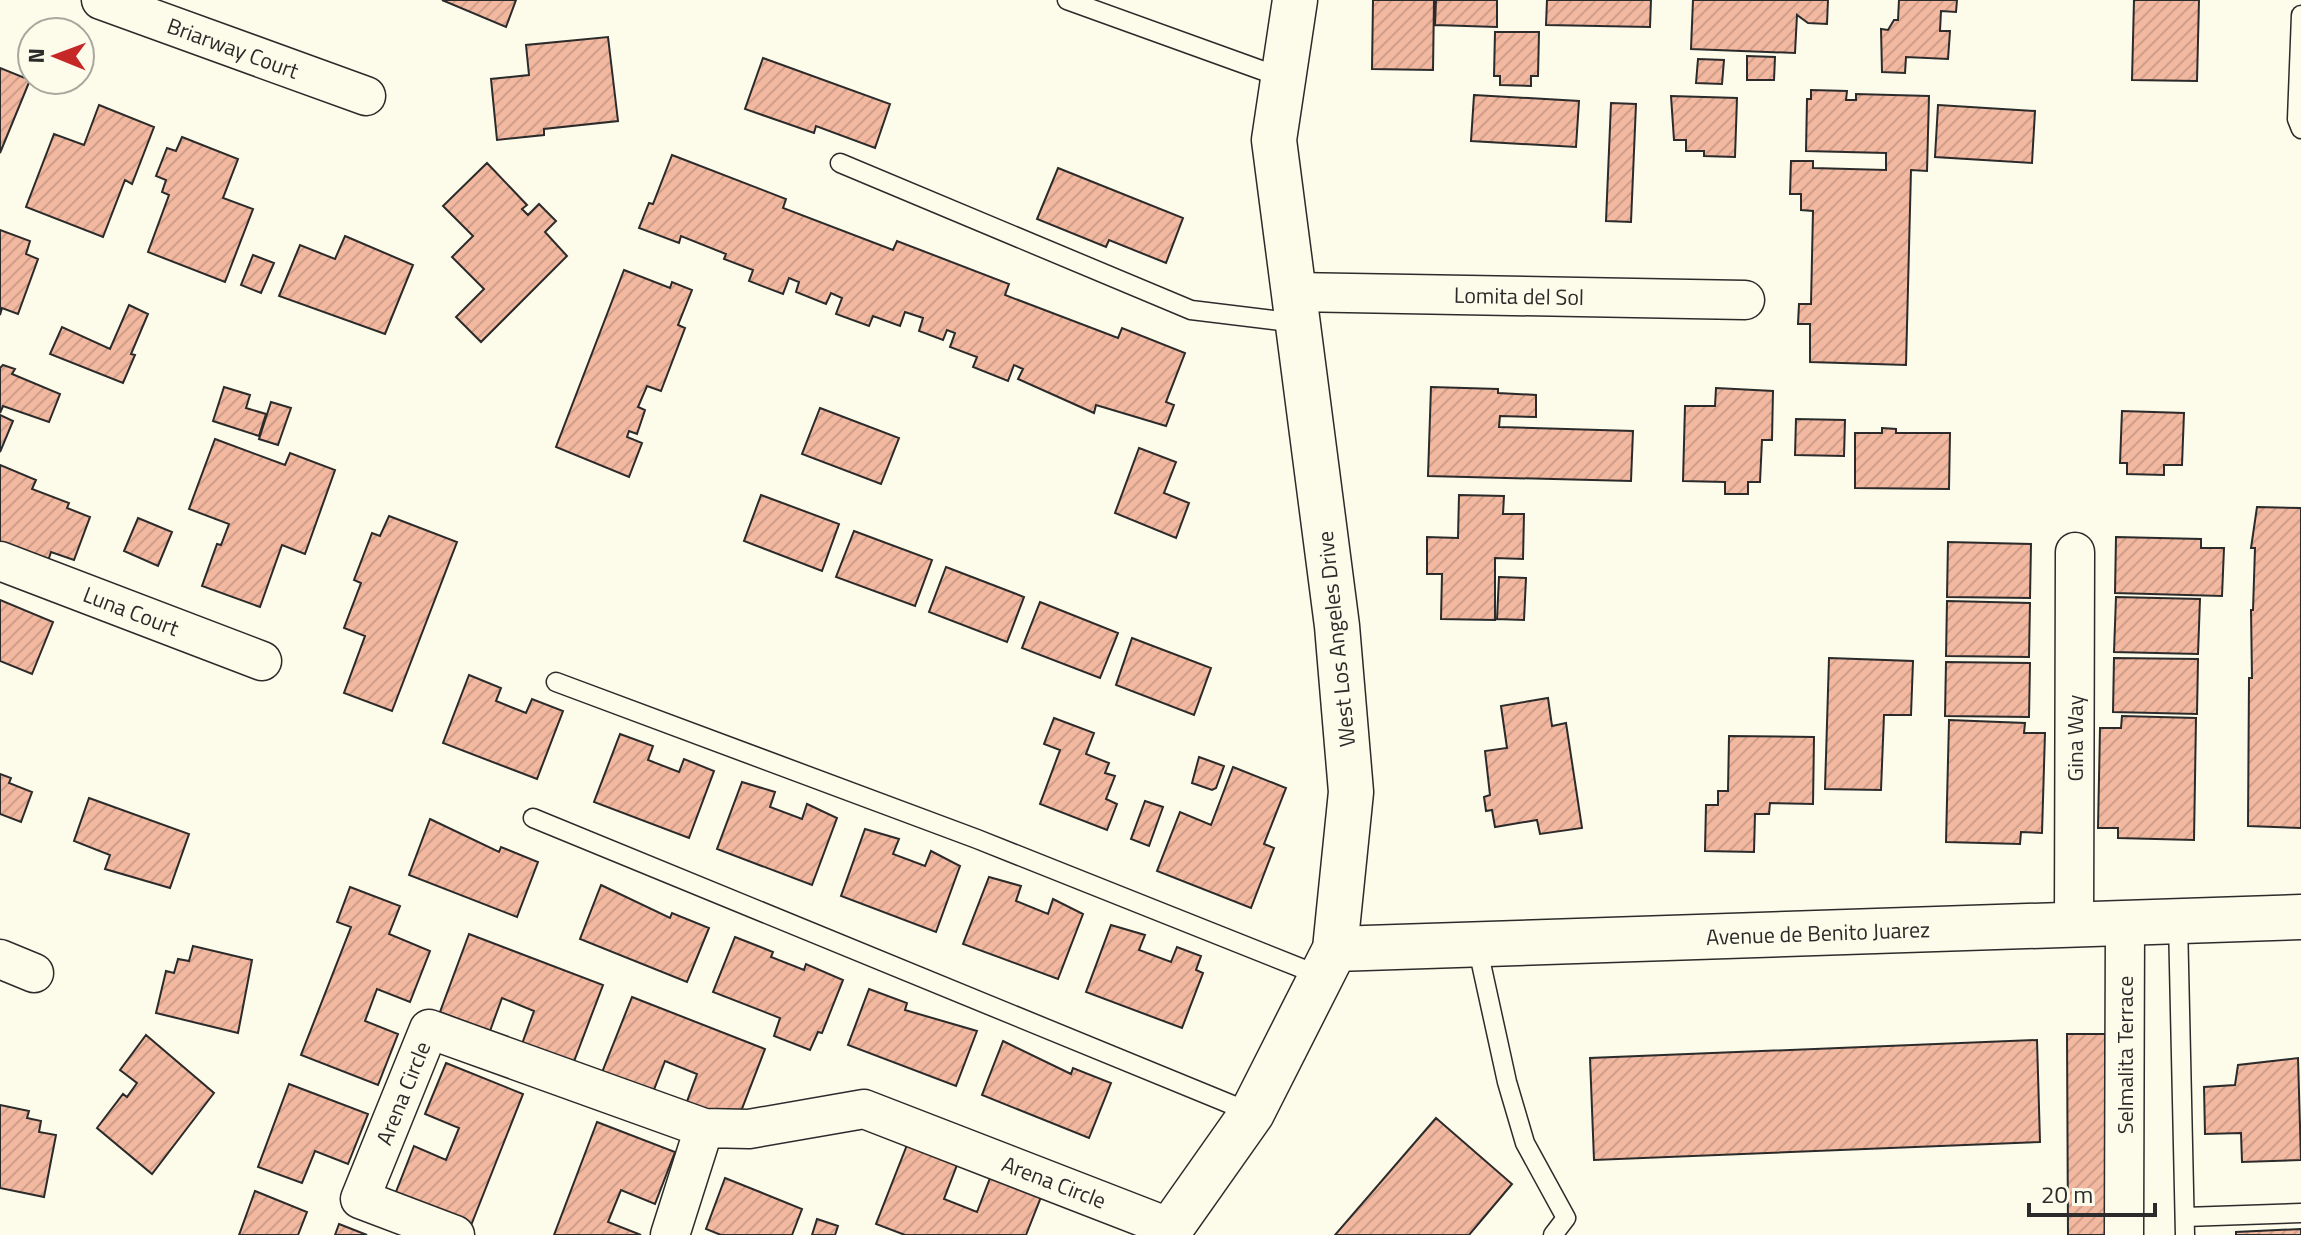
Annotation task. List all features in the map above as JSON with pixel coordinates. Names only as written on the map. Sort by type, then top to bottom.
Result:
[{"type":"main road","name":"West Los Angeles Drive","points":[[1168,1232],[1252,1113],[1329,963],[1351,792],[1337,626],[1274,140],[1295,0]]},
{"type":"main road","name":"Avenue de Benito Juarez","points":[[1329,963],[1477,945],[2301,917]]},
{"type":"street","name":"Briarway Court","points":[[101,0],[366,96]]},
{"type":"street","name":"Lomita del Sol","points":[[1297,308],[1745,300]]},
{"type":"street","name":"Gina Way","points":[[2074,925],[2075,552]]},
{"type":"street","name":"Luna Court","points":[[0,561],[262,661]]},
{"type":"street","name":"Selmalita Terrace","points":[[2124,1235],[2125,923]]},
{"type":"street","name":"Arena Circle","points":[[455,1235],[360,1199],[429,1029],[704,1128],[749,1129],[864,1109],[1168,1232]]},
{"type":"street","points":[[670,1235],[704,1128]]},
{"type":"lane","points":[[1067,0],[1283,78]]},
{"type":"lane","points":[[2301,15],[2297,119],[2301,129]]},
{"type":"lane","points":[[840,163],[1191,310],[1297,308]]},
{"type":"lane","points":[[556,682],[977,839],[1329,963]]},
{"type":"lane","points":[[533,818],[1252,1113]]},
{"type":"lane","points":[[2178,921],[2185,1226],[2301,1213]]},
{"type":"lane","points":[[1477,945],[1507,1082],[1525,1143],[1566,1218],[1553,1235]]},
{"type":"building","points":[[442,0],[516,0],[506,27]]},
{"type":"building","points":[[1373,0],[1434,0],[1433,70],[1372,69]]},
{"type":"building","points":[[1436,0],[1497,0],[1497,27],[1435,25]]},
{"type":"building","points":[[1547,0],[1651,0],[1650,27],[1546,25]]},
{"type":"building","points":[[1693,0],[1828,0],[1827,24],[1808,23],[1797,15],[1795,53],[1691,49]]},
{"type":"building","points":[[1899,0],[1957,0],[1956,12],[1941,11],[1940,31],[1950,31],[1948,59],[1906,57],[1905,73],[1882,72],[1881,29],[1888,30],[1894,20],[1898,20]]},
{"type":"building","points":[[2134,0],[2199,0],[2197,81],[2132,80]]},
{"type":"building","points":[[1495,32],[1539,32],[1538,76],[1531,76],[1531,86],[1500,85],[1500,76],[1494,76]]},
{"type":"building","points":[[608,37],[618,121],[544,129],[544,135],[497,140],[491,79],[529,75],[526,45]]},
{"type":"building","points":[[1747,56],[1775,57],[1774,80],[1747,80]]},
{"type":"building","points":[[763,58],[890,104],[875,148],[816,126],[814,133],[745,109]]},
{"type":"building","points":[[1698,59],[1724,60],[1722,84],[1696,83]]},
{"type":"building","points":[[0,68],[16,74],[16,96],[23,96],[0,153]]},
{"type":"building","points":[[1811,90],[1847,91],[1846,100],[1856,100],[1856,94],[1929,96],[1927,171],[1911,170],[1906,365],[1810,362],[1810,324],[1798,324],[1799,304],[1811,304],[1813,211],[1801,210],[1801,194],[1790,194],[1791,161],[1813,161],[1813,168],[1886,170],[1886,153],[1806,151],[1807,99],[1811,99]]},
{"type":"building","points":[[1474,95],[1579,101],[1576,147],[1471,141]]},
{"type":"building","points":[[1671,96],[1737,98],[1735,157],[1704,156],[1704,151],[1686,151],[1686,140],[1674,140]]},
{"type":"building","points":[[1611,103],[1636,104],[1631,222],[1606,221]]},
{"type":"building","points":[[99,105],[154,127],[132,184],[125,180],[103,237],[26,207],[54,134],[84,145]]},
{"type":"building","points":[[1938,105],[2035,111],[2032,163],[1935,157]]},
{"type":"building","points":[[182,137],[238,159],[223,198],[253,209],[225,282],[148,252],[169,195],[162,192],[166,180],[156,176],[167,148],[176,151]]},
{"type":"building","points":[[672,155],[786,199],[783,208],[893,250],[897,241],[1009,284],[1005,295],[1118,338],[1122,328],[1185,353],[1166,402],[1174,405],[1166,426],[1096,405],[1094,413],[1018,379],[1023,369],[1014,365],[1008,381],[973,367],[977,357],[950,347],[955,333],[947,330],[943,340],[919,331],[923,318],[905,312],[900,326],[873,316],[869,326],[836,314],[842,298],[831,293],[826,304],[796,292],[799,282],[789,278],[783,294],[749,281],[753,270],[724,259],[726,254],[681,236],[679,243],[639,228],[649,203],[653,204]]},
{"type":"building","points":[[487,163],[527,205],[522,209],[528,215],[539,204],[556,221],[545,232],[567,256],[481,342],[456,317],[484,289],[452,257],[473,236],[443,206]]},
{"type":"building","points":[[1058,168],[1183,218],[1166,263],[1109,240],[1106,247],[1037,219]]},
{"type":"building","points":[[0,230],[30,241],[26,254],[38,259],[18,314],[2,308],[0,315]]},
{"type":"building","points":[[345,236],[413,265],[385,334],[279,296],[300,245],[335,259]]},
{"type":"building","points":[[253,255],[274,263],[261,293],[241,285]]},
{"type":"building","points":[[624,270],[670,288],[672,282],[692,290],[678,325],[685,328],[661,391],[647,386],[638,407],[645,410],[637,434],[629,431],[627,437],[642,443],[629,477],[556,447]]},
{"type":"building","points":[[129,305],[148,314],[123,383],[50,354],[62,327],[110,349]]},
{"type":"building","points":[[3,365],[15,369],[12,374],[60,394],[49,422],[3,406],[0,413],[0,368]]},
{"type":"building","points":[[224,387],[250,395],[246,408],[266,414],[259,436],[213,421]]},
{"type":"building","points":[[1431,387],[1498,389],[1498,393],[1536,395],[1536,417],[1500,416],[1499,427],[1633,431],[1631,481],[1428,476]]},
{"type":"building","points":[[1716,388],[1773,391],[1772,440],[1762,440],[1760,482],[1748,482],[1748,494],[1725,494],[1725,482],[1683,481],[1685,406],[1715,406]]},
{"type":"building","points":[[271,402],[291,408],[278,445],[259,439]]},
{"type":"building","points":[[820,408],[899,438],[881,484],[802,454]]},
{"type":"building","points":[[2122,411],[2184,413],[2182,465],[2164,465],[2164,475],[2127,474],[2127,463],[2120,463]]},
{"type":"building","points":[[0,415],[13,421],[0,452]]},
{"type":"building","points":[[1796,419],[1845,420],[1844,456],[1795,455]]},
{"type":"building","points":[[1882,428],[1896,429],[1896,433],[1950,433],[1949,489],[1855,488],[1855,433],[1882,433]]},
{"type":"building","points":[[215,439],[285,465],[290,453],[335,470],[305,554],[282,545],[260,607],[202,586],[217,544],[221,545],[229,524],[189,509]]},
{"type":"building","points":[[1139,448],[1176,462],[1164,493],[1189,503],[1176,538],[1115,513]]},
{"type":"building","points":[[0,465],[36,480],[32,489],[69,503],[67,508],[90,517],[74,560],[51,552],[46,567],[0,549]]},
{"type":"building","points":[[761,495],[839,524],[822,571],[744,541]]},
{"type":"building","points":[[1459,495],[1504,496],[1503,514],[1524,514],[1523,559],[1495,558],[1495,620],[1441,619],[1442,574],[1427,574],[1427,537],[1458,538]]},
{"type":"building","points":[[2257,507],[2301,508],[2301,828],[2248,826],[2249,678],[2252,678],[2251,610],[2255,548],[2251,548]]},
{"type":"building","points":[[389,516],[457,542],[392,711],[344,693],[365,636],[344,628],[361,583],[354,580],[372,533],[380,536]]},
{"type":"building","points":[[138,518],[172,532],[158,566],[124,551]]},
{"type":"building","points":[[854,531],[932,560],[915,606],[836,577]]},
{"type":"building","points":[[2116,537],[2201,539],[2201,548],[2224,548],[2222,596],[2115,593]]},
{"type":"building","points":[[1948,542],[2031,544],[2030,598],[1947,597]]},
{"type":"building","points":[[946,567],[1024,597],[1007,642],[929,612]]},
{"type":"building","points":[[1499,577],[1526,578],[1524,620],[1497,619]]},
{"type":"building","points":[[2116,597],[2200,599],[2198,654],[2114,652]]},
{"type":"building","points":[[0,600],[53,622],[32,674],[0,661]]},
{"type":"building","points":[[1947,601],[2030,603],[2029,657],[1946,656]]},
{"type":"building","points":[[1040,602],[1118,633],[1100,678],[1022,648]]},
{"type":"building","points":[[1132,638],[1211,668],[1194,715],[1116,685]]},
{"type":"building","points":[[1829,658],[1913,661],[1911,715],[1884,715],[1881,790],[1825,789]]},
{"type":"building","points":[[2114,658],[2198,659],[2197,714],[2113,712]]},
{"type":"building","points":[[1946,662],[2030,663],[2029,717],[1945,716]]},
{"type":"building","points":[[469,675],[501,688],[496,701],[526,713],[532,699],[563,711],[537,779],[443,743]]},
{"type":"building","points":[[1548,698],[1552,726],[1566,723],[1582,828],[1540,834],[1537,820],[1495,827],[1492,810],[1486,811],[1484,797],[1490,795],[1485,751],[1507,748],[1501,706]]},
{"type":"building","points":[[2122,716],[2196,718],[2194,840],[2118,838],[2118,828],[2098,828],[2100,728],[2121,728]]},
{"type":"building","points":[[1054,718],[1094,733],[1086,754],[1109,763],[1105,773],[1115,776],[1106,799],[1117,804],[1107,830],[1040,804],[1060,750],[1044,744]]},
{"type":"building","points":[[1949,720],[2025,723],[2024,733],[2045,733],[2042,833],[2021,832],[2020,844],[1946,842]]},
{"type":"building","points":[[620,734],[653,746],[648,760],[679,772],[684,759],[714,771],[689,838],[594,802]]},
{"type":"building","points":[[1729,736],[1814,737],[1813,804],[1770,803],[1769,814],[1755,814],[1754,852],[1705,851],[1706,805],[1718,805],[1718,791],[1728,791]]},
{"type":"building","points":[[1199,757],[1224,766],[1216,788],[1212,790],[1192,783]]},
{"type":"building","points":[[1233,767],[1286,788],[1264,844],[1274,848],[1251,908],[1157,871],[1180,812],[1211,825]]},
{"type":"building","points":[[0,774],[11,778],[9,783],[32,792],[21,822],[0,814]]},
{"type":"building","points":[[742,782],[775,792],[770,807],[802,819],[807,804],[837,818],[812,885],[717,849]]},
{"type":"building","points":[[89,798],[189,834],[170,888],[105,869],[110,855],[74,841]]},
{"type":"building","points":[[1145,801],[1163,807],[1149,846],[1131,839]]},
{"type":"building","points":[[430,819],[499,852],[501,847],[538,862],[517,917],[409,875]]},
{"type":"building","points":[[865,829],[899,839],[893,854],[925,866],[931,851],[960,866],[936,932],[841,896]]},
{"type":"building","points":[[989,877],[1021,886],[1016,901],[1048,914],[1053,899],[1083,914],[1058,979],[963,944]]},
{"type":"building","points":[[601,885],[670,918],[672,913],[709,928],[687,982],[580,939]]},
{"type":"building","points":[[350,887],[400,906],[389,934],[430,951],[410,1002],[377,989],[365,1021],[398,1034],[378,1085],[301,1055],[351,927],[337,922]]},
{"type":"building","points":[[1111,925],[1145,935],[1139,950],[1171,962],[1177,947],[1201,956],[1196,970],[1203,973],[1182,1028],[1086,992]]},
{"type":"building","points":[[469,934],[603,985],[573,1064],[522,1044],[534,1011],[502,998],[490,1031],[440,1012]]},
{"type":"building","points":[[735,937],[773,952],[771,957],[804,970],[806,964],[843,980],[822,1033],[818,1032],[810,1050],[774,1036],[780,1018],[713,992]]},
{"type":"building","points":[[193,946],[252,960],[238,1033],[156,1013],[166,971],[174,973],[178,959],[189,961]]},
{"type":"building","points":[[869,989],[907,1003],[905,1010],[977,1031],[956,1086],[848,1045]]},
{"type":"building","points":[[632,997],[765,1049],[735,1127],[685,1107],[697,1074],[665,1061],[652,1095],[601,1075]]},
{"type":"building","points":[[2067,1034],[2105,1034],[2105,1235],[2068,1235]]},
{"type":"building","points":[[146,1035],[214,1093],[152,1174],[97,1128],[123,1094],[127,1097],[137,1083],[120,1070]]},
{"type":"building","points":[[2037,1040],[2040,1142],[1594,1160],[1590,1058]]},
{"type":"building","points":[[1003,1041],[1071,1074],[1073,1068],[1111,1083],[1089,1138],[982,1095]]},
{"type":"building","points":[[2298,1058],[2301,1160],[2242,1162],[2241,1133],[2205,1134],[2204,1087],[2235,1085],[2238,1065]]},
{"type":"building","points":[[446,1063],[523,1094],[470,1228],[394,1197],[414,1146],[446,1160],[459,1128],[425,1114]]},
{"type":"building","points":[[289,1084],[368,1114],[348,1164],[315,1151],[302,1183],[258,1167]]},
{"type":"building","points":[[0,1105],[29,1111],[27,1118],[41,1121],[39,1132],[56,1135],[44,1197],[0,1188]]},
{"type":"building","points":[[1436,1118],[1512,1184],[1469,1235],[1335,1235]]},
{"type":"building","points":[[597,1122],[675,1152],[655,1204],[621,1190],[608,1222],[641,1235],[554,1235]]},
{"type":"building","points":[[907,1145],[957,1165],[944,1199],[977,1212],[990,1178],[1041,1197],[1026,1235],[905,1235],[876,1224]]},
{"type":"building","points":[[725,1178],[802,1209],[792,1235],[721,1235],[706,1229]]},
{"type":"building","points":[[255,1191],[307,1212],[298,1235],[239,1235]]},
{"type":"building","points":[[817,1219],[838,1226],[835,1235],[812,1235]]},
{"type":"building","points":[[339,1224],[367,1235],[335,1235]]},
{"type":"building","points":[[2301,1229],[2301,1235],[2236,1235],[2236,1232]]}]
